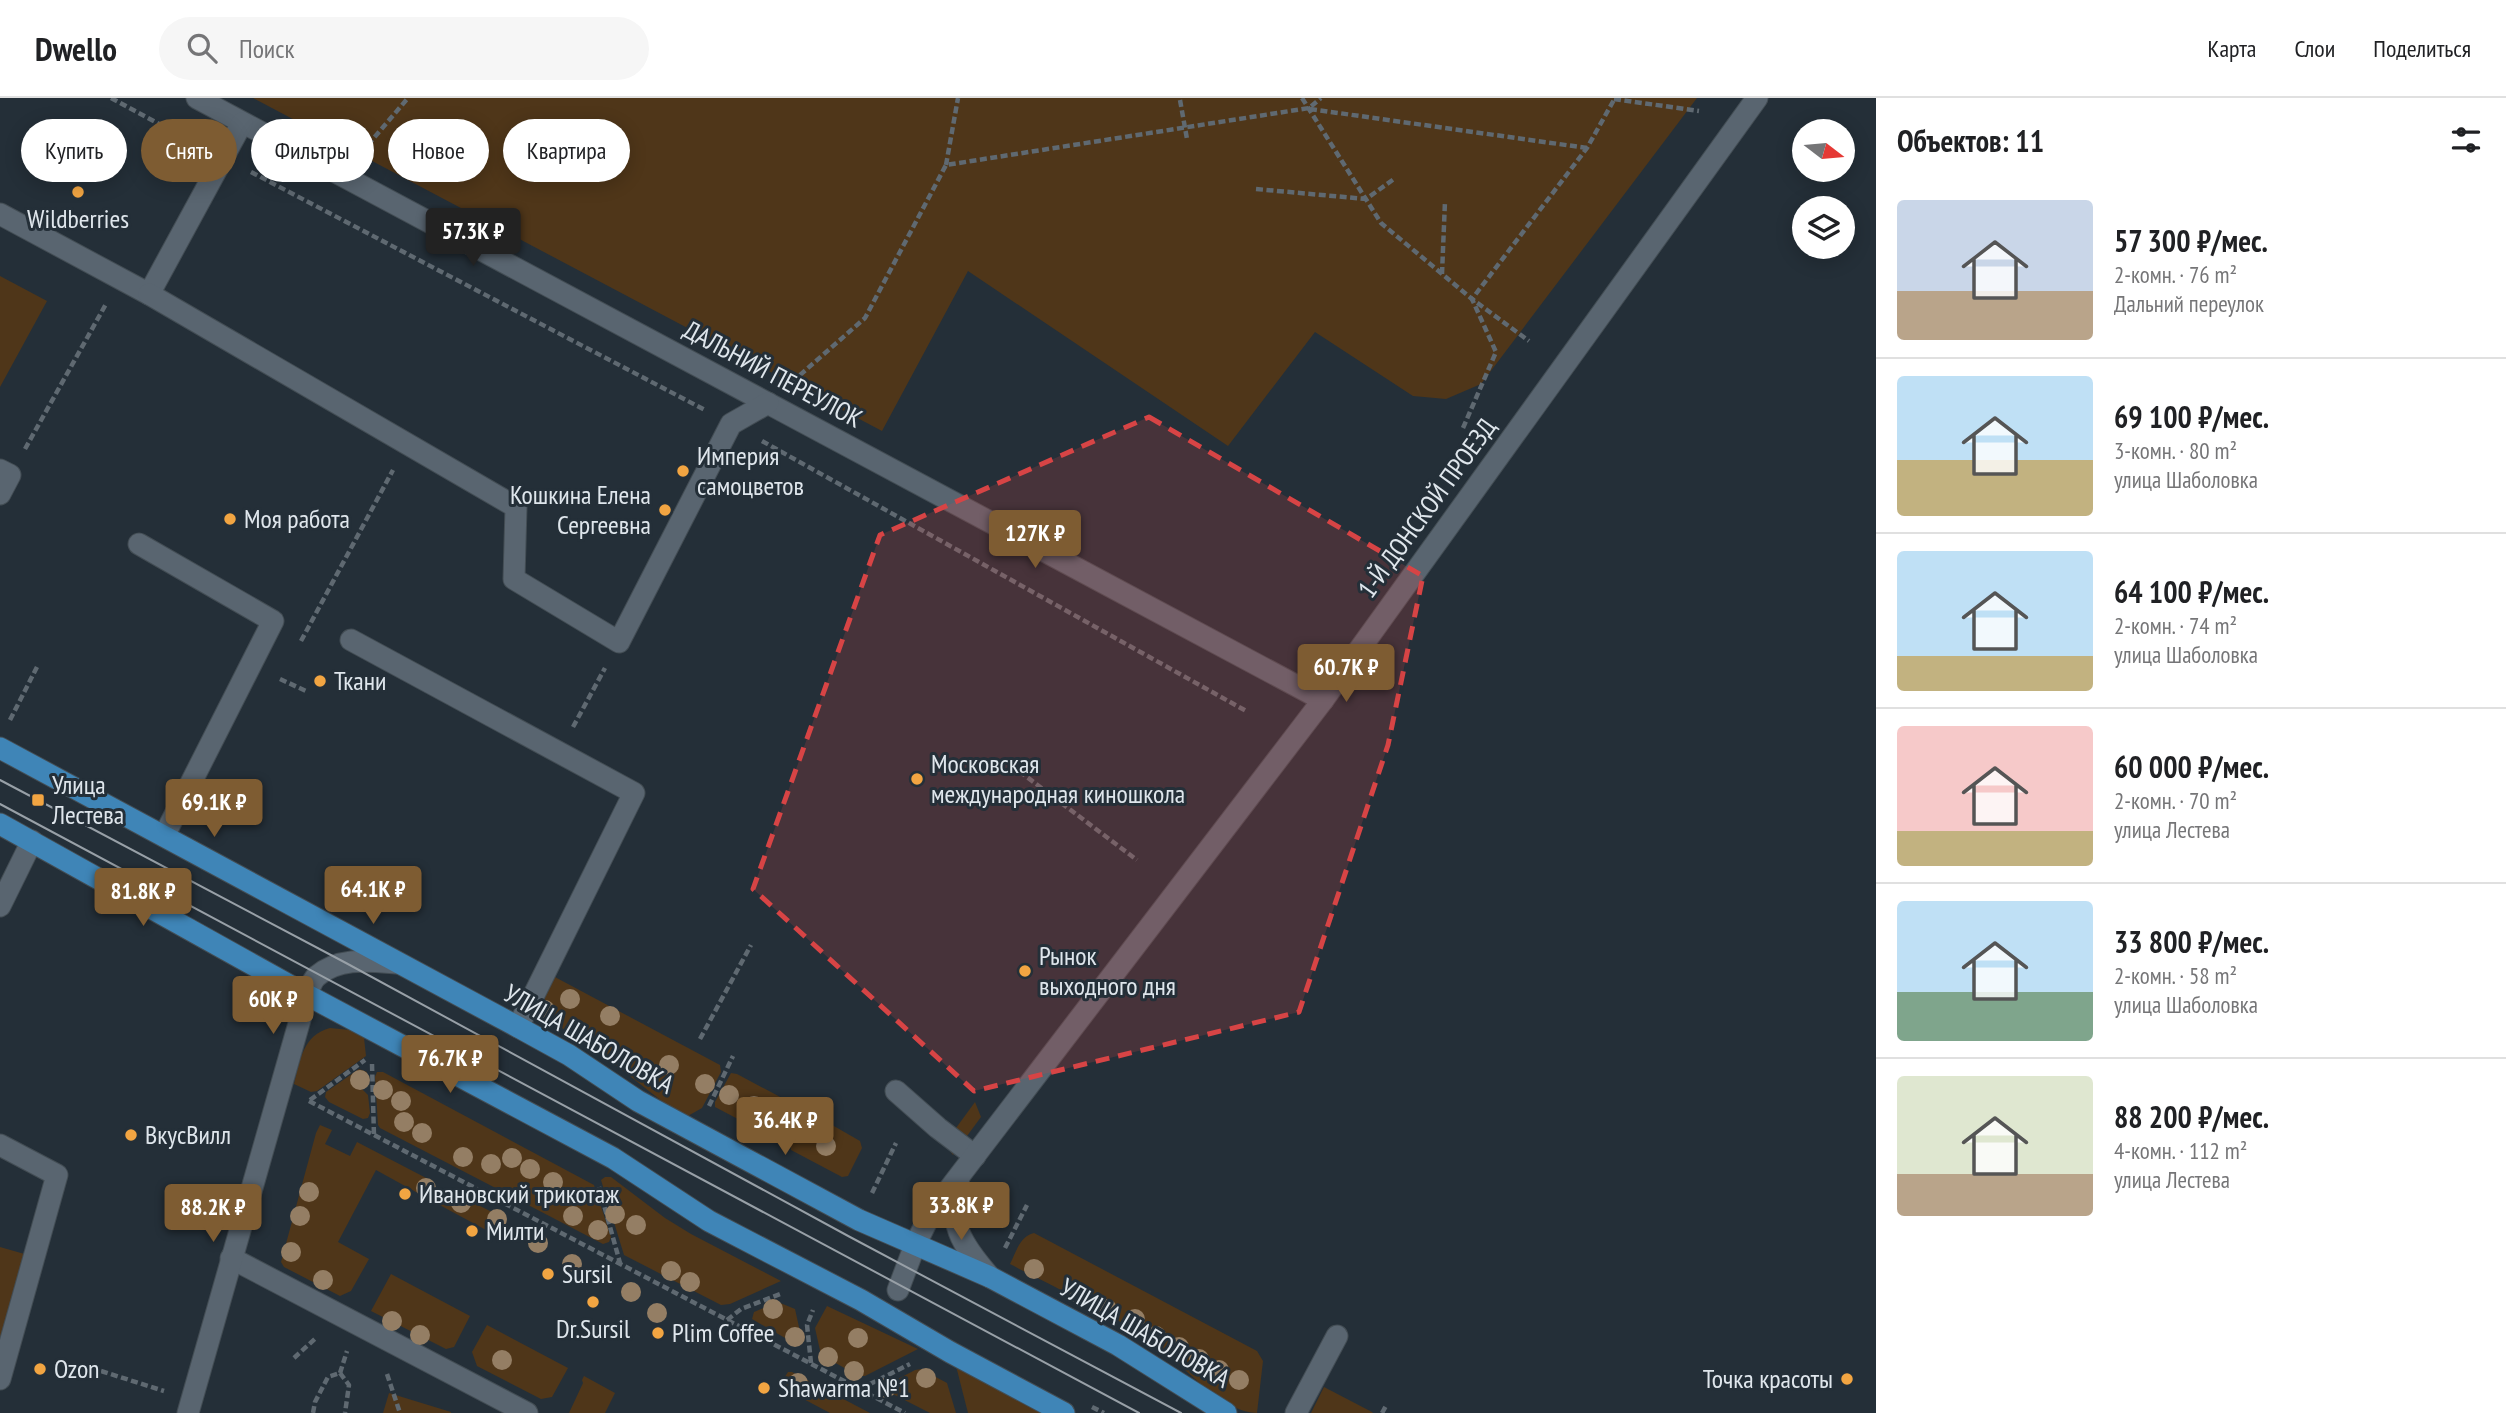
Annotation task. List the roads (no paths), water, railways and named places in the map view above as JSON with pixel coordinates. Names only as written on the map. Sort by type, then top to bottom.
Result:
[{"type":"main road","name":"УЛИЦА ШАБОЛОВКА","points":[[0,748],[569,1055],[638,1101],[859,1220],[915,1245],[995,1268],[1226,1413]]},
{"type":"main road","points":[[0,824],[307,995],[613,1158],[709,1221],[861,1300],[1064,1413]]},
{"type":"street","name":"ДАЛЬНИЙ ПЕРЕУЛОК","points":[[197,98],[1322,701]]},
{"type":"street","name":"1-Й ДОНСКОЙ ПРОЕЗД","points":[[898,1290],[915,1245],[931,1213],[1322,701],[1757,98]]},
{"type":"street","points":[[149,295],[242,122]]},
{"type":"street","points":[[0,214],[121,279],[516,507],[514,579],[619,642],[731,424],[768,403]]},
{"type":"street","points":[[139,544],[273,621],[164,836]]},
{"type":"street","points":[[351,640],[634,793],[518,1027]]},
{"type":"street","points":[[0,906],[32,841]]},
{"type":"street","points":[[190,1406],[314,977],[335,966],[367,961],[396,963]]},
{"type":"street","points":[[896,1090],[938,1128],[975,1156]]},
{"type":"street","points":[[0,1145],[57,1175],[0,1379]]},
{"type":"street","points":[[960,1175],[954,1198],[960,1235],[968,1251],[995,1268]]},
{"type":"street","points":[[231,1258],[527,1413]]},
{"type":"street","points":[[861,1300],[882,1298],[898,1290],[902,1310],[911,1330]]},
{"type":"street","points":[[1296,1413],[1337,1336]]},
{"type":"tram line","points":[[0,780],[346,963],[1181,1413]]},
{"type":"tram line","points":[[0,804],[1139,1413]]},
{"type":"place","name":"Wildberries","points":[[78,192]]},
{"type":"place","name":"Империя самоцветов","points":[[683,471]]},
{"type":"place","name":"Кошкина Елена Сергеевна","points":[[665,510]]},
{"type":"place","name":"Моя работа","points":[[230,519]]},
{"type":"place","name":"Ткани","points":[[320,681]]},
{"type":"place","name":"Московская международная киношкола","points":[[917,779]]},
{"type":"place","name":"Улица Лестева","points":[[38,800]]},
{"type":"place","name":"Рынок выходного дня","points":[[1025,971]]},
{"type":"place","name":"ВкусВилл","points":[[131,1135]]},
{"type":"place","name":"Ивановский трикотаж","points":[[405,1194]]},
{"type":"place","name":"Милти","points":[[472,1231]]},
{"type":"place","name":"Sursil","points":[[548,1274]]},
{"type":"place","name":"Dr.Sursil","points":[[593,1302]]},
{"type":"place","name":"Plim Coffee","points":[[658,1333]]},
{"type":"place","name":"Ozon","points":[[40,1369]]},
{"type":"place","name":"Точка красоты","points":[[1847,1379]]},
{"type":"place","name":"Shawarma №1","points":[[764,1388]]}]
